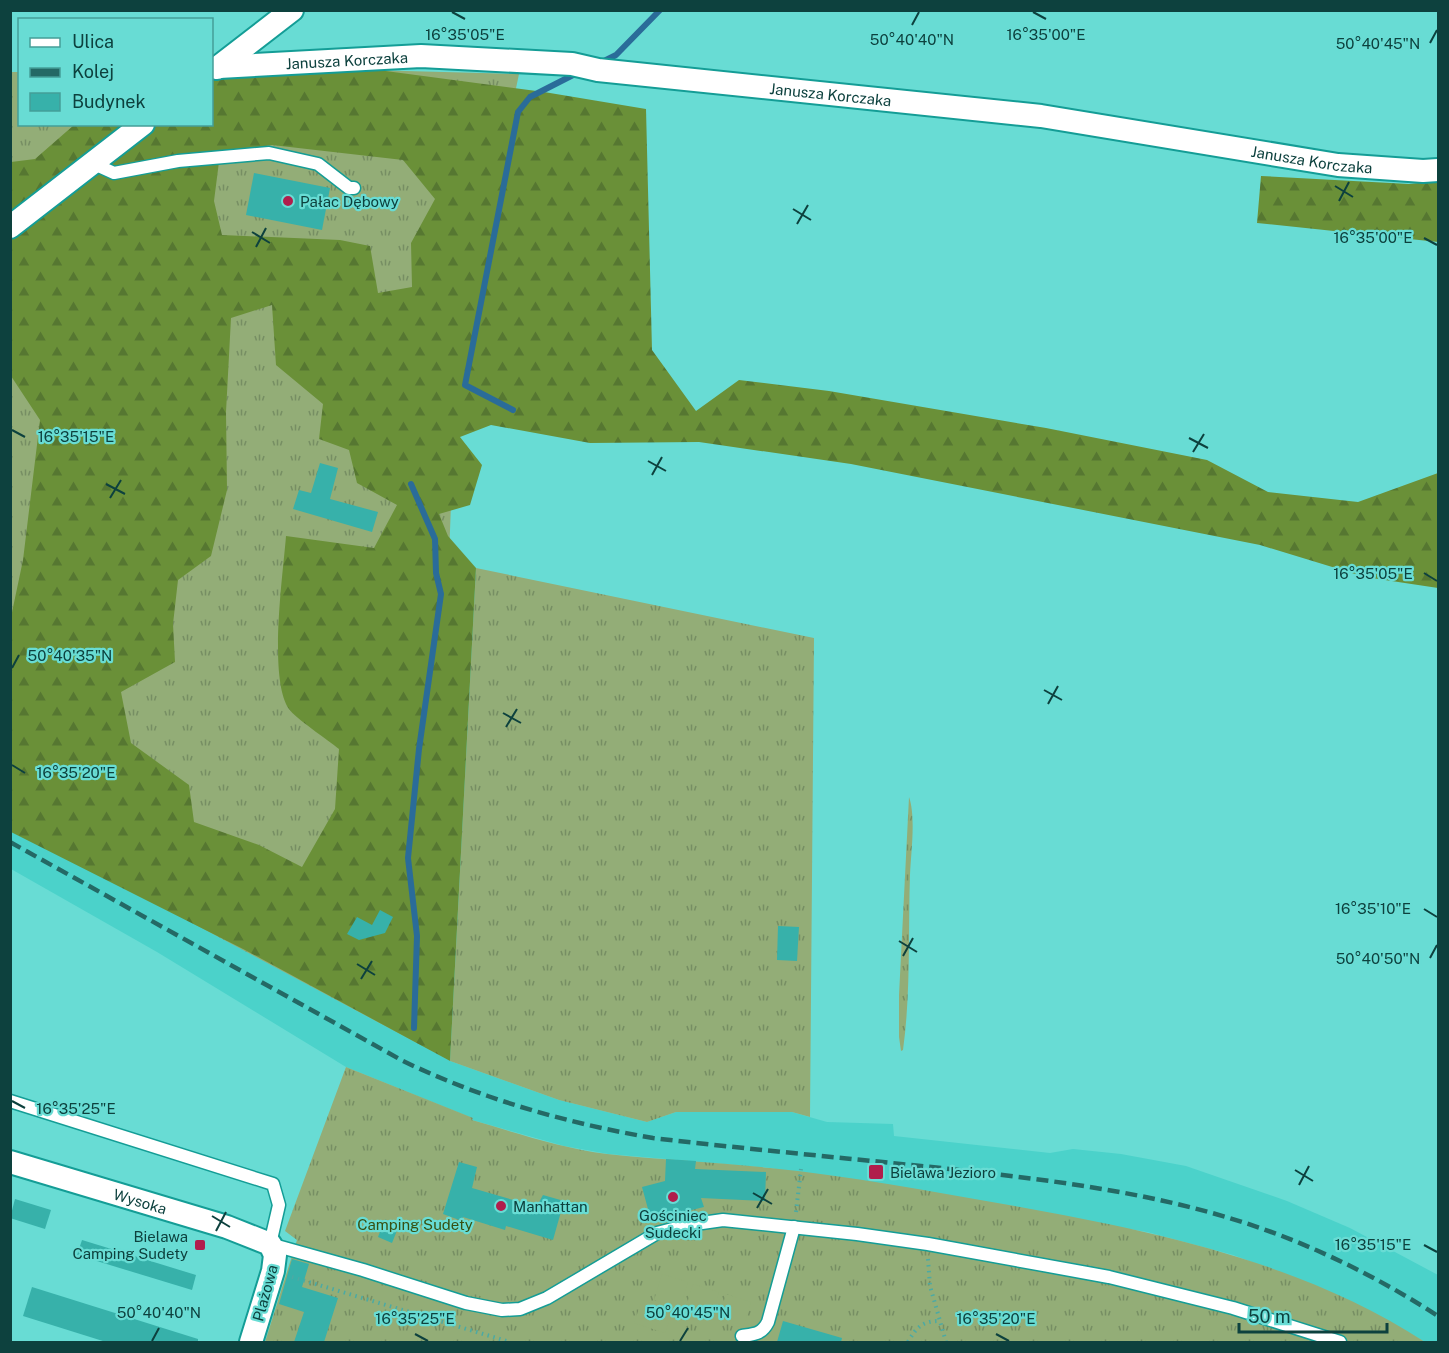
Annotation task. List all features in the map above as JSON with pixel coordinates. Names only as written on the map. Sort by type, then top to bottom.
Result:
[{"type":"street","name":"Janusza Korczaka","points":[[215,70],[292,10]]},
{"type":"street","points":[[255,39],[286,63]]},
{"type":"street","name":"Janusza Korczaka","points":[[215,70],[286,63],[421,56],[572,64],[598,70],[1041,116],[1338,165],[1438,170]]},
{"type":"street","points":[[10,227],[140,126]]},
{"type":"street","name":"Wysoka","points":[[10,1162],[227,1227],[270,1244]]},
{"type":"street","name":"Plażowa","points":[[251,1342],[273,1271],[275,1255],[270,1244]]},
{"type":"lane","points":[[92,163],[114,173],[178,161],[269,153],[318,164],[349,188],[354,188]]},
{"type":"lane","points":[[10,1101],[273,1184],[279,1205],[270,1244],[363,1270],[466,1303],[502,1310],[520,1310],[547,1298],[657,1233],[688,1225],[723,1220],[928,1244],[1109,1276],[1233,1308],[1339,1342]]},
{"type":"lane","points":[[742,1336],[764,1330],[768,1322],[794,1227]]},
{"type":"path","points":[[794,1227],[801,1169]]},
{"type":"path","points":[[928,1244],[930,1286],[946,1342]]},
{"type":"path","points":[[283,1274],[510,1342]]},
{"type":"path","points":[[908,1342],[920,1326],[927,1321],[939,1321]]},
{"type":"shaded area","points":[[10,826],[160,901],[450,1061],[559,1100],[647,1122],[676,1112],[792,1112],[827,1122],[893,1124],[894,1136],[1050,1153],[1073,1149],[1121,1154],[1186,1166],[1287,1201],[1350,1228],[1438,1275],[1438,1342],[1425,1342],[1370,1311],[1295,1278],[1233,1255],[1147,1232],[770,1168],[608,1154],[564,1146],[472,1120],[472,1118],[346,1067],[157,952],[11,869]]},
{"type":"green space","points":[[333,64],[544,92],[646,109],[652,350],[696,411],[739,380],[829,391],[1046,428],[1207,460],[1268,492],[1358,502],[1438,473],[1438,588],[1365,577],[1260,545],[851,464],[699,442],[590,443],[491,425],[460,437],[482,465],[470,505],[439,514],[448,536],[476,568],[450,1061],[245,950],[11,832],[11,617],[23,560],[40,420],[11,376],[11,162],[35,159],[73,126],[213,126],[213,78]],"holes":[[[272,145],[403,160],[435,199],[411,243],[412,287],[378,293],[370,246],[340,240],[222,235],[214,201],[220,154]],[[272,305],[276,365],[323,404],[319,439],[349,450],[357,483],[397,505],[374,548],[286,536],[278,625],[279,674],[283,694],[292,713],[339,749],[335,809],[302,867],[259,845],[194,822],[189,785],[131,743],[121,692],[175,662],[173,624],[178,580],[211,556],[227,490],[226,412],[231,318]]]},
{"type":"green space","points":[[213,66],[519,74],[456,375],[430,1050],[11,826],[10,72],[18,72],[18,126],[213,126]]},
{"type":"green space","points":[[1261,176],[1409,184],[1438,181],[1438,242],[1257,223]]},
{"type":"green space","points":[[476,568],[814,638],[810,1117],[792,1112],[676,1112],[647,1122],[559,1100],[450,1061]]},
{"type":"green space","points":[[909,797],[913,824],[908,984],[906,1028],[901,1051],[899,995]]},
{"type":"green space","name":"Camping Sudety","points":[[346,1067],[473,1118],[472,1120],[573,1148],[607,1154],[800,1171],[860,1180],[1063,1215],[1171,1238],[1276,1270],[1328,1290],[1377,1314],[1425,1342],[265,1342],[297,1240],[285,1231]]},
{"type":"green space","points":[[662,1274],[688,1282],[680,1308],[654,1300]]},
{"type":"green space","points":[[693,1284],[719,1292],[711,1318],[685,1310]]},
{"type":"green space","points":[[726,1294],[751,1302],[743,1328],[718,1320]]},
{"type":"green space","points":[[642,1300],[673,1310],[665,1333],[634,1323]]},
{"type":"building","name":"Pałac Dębowy","points":[[254,173],[330,188],[322,230],[246,215]]},
{"type":"building","points":[[320,463],[338,468],[330,499],[378,512],[372,532],[293,509],[299,490],[311,493]]},
{"type":"building","points":[[380,910],[393,917],[385,933],[359,940],[347,934],[357,917],[372,925]]},
{"type":"building","points":[[778,926],[799,927],[797,961],[777,960]]},
{"type":"building","points":[[666,1159],[696,1161],[695,1169],[766,1172],[765,1201],[701,1198],[704,1207],[651,1220],[642,1187],[665,1181]]},
{"type":"building","name":"Manhattan","points":[[459,1162],[477,1167],[472,1188],[522,1202],[522,1200],[538,1204],[543,1195],[564,1201],[553,1240],[506,1226],[505,1230],[463,1217],[462,1221],[443,1214]]},
{"type":"building","points":[[15,1199],[51,1210],[45,1229],[10,1218]]},
{"type":"building","points":[[384,1222],[398,1228],[392,1243],[378,1237]]},
{"type":"building","points":[[82,1240],[196,1275],[192,1290],[77,1255]]},
{"type":"building","points":[[292,1259],[309,1264],[302,1287],[338,1298],[324,1342],[294,1342],[304,1312],[279,1304]]},
{"type":"building","points":[[32,1287],[198,1339],[198,1342],[106,1342],[23,1316]]},
{"type":"building","points":[[783,1321],[842,1338],[841,1342],[777,1342]]},
{"type":"waterway","points":[[600,63],[616,55],[660,10]]},
{"type":"waterway","points":[[513,410],[465,385],[518,112],[530,97],[577,73]]},
{"type":"waterway","points":[[411,484],[435,539],[436,573],[441,594],[419,749],[408,858],[417,936],[414,1028]]},
{"type":"railway","points":[[10,842],[403,1061],[494,1098],[556,1117],[653,1138],[1026,1178],[1160,1200],[1226,1217],[1309,1247],[1362,1272],[1438,1316]]},
{"type":"place","name":"Pałac Dębowy","points":[[288,201]]},
{"type":"place","name":"Bielawa Jezioro","points":[[876,1172]]},
{"type":"place","name":"Gościniec Sudecki","points":[[673,1197]]},
{"type":"place","name":"Manhattan","points":[[501,1206]]},
{"type":"place","name":"Bielawa Camping Sudety","points":[[200,1245]]}]
